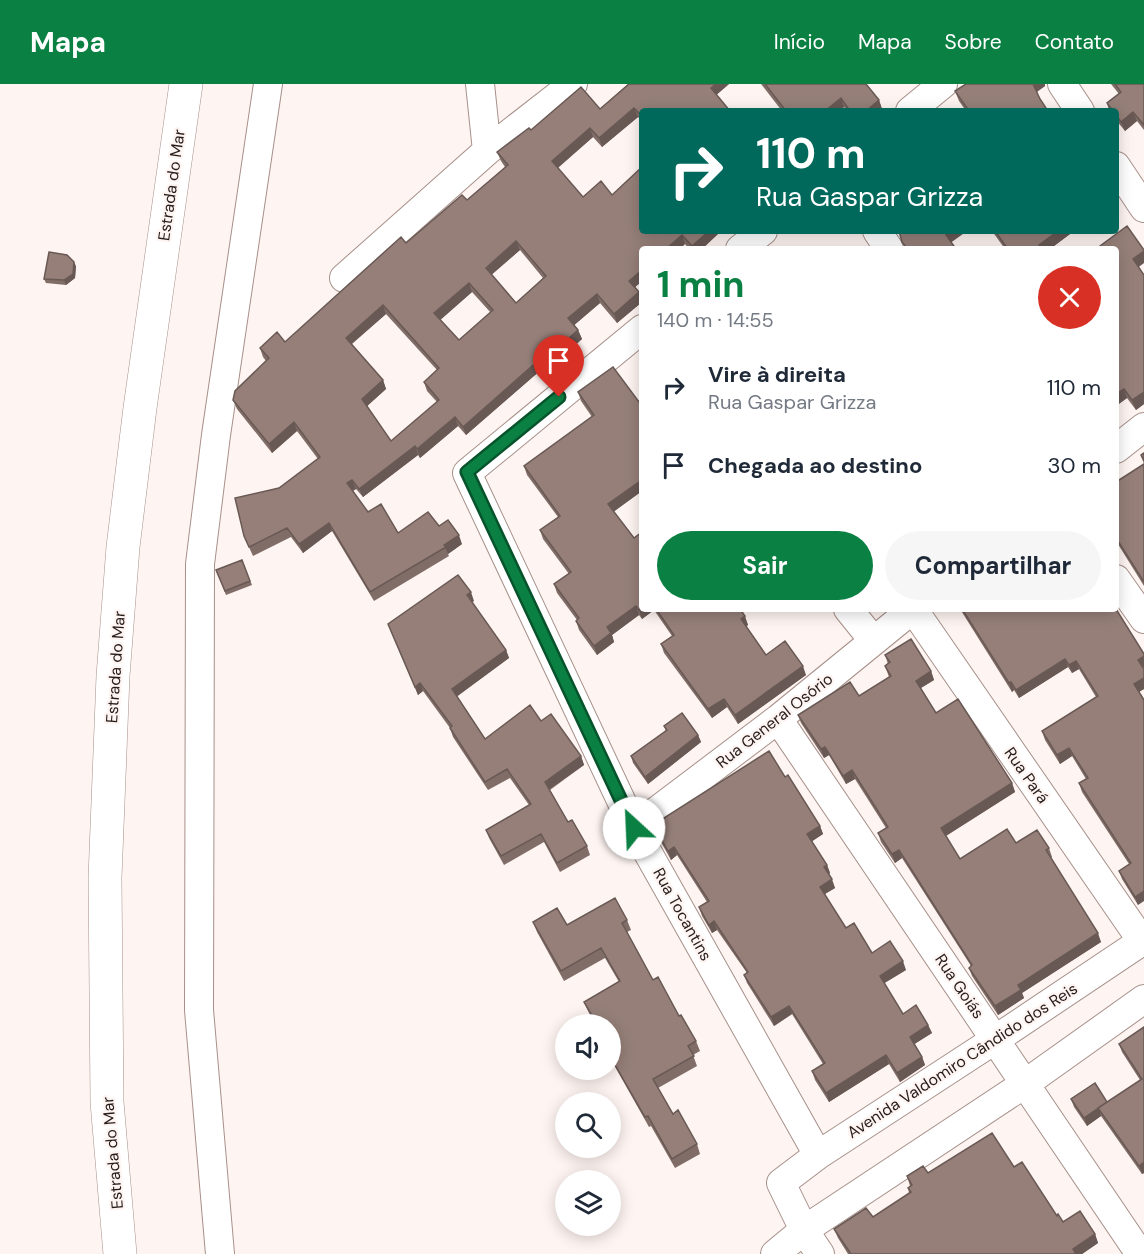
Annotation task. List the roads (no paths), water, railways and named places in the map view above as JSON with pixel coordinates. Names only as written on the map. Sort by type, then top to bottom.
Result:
[{"type":"main road","name":"Estrada do Mar","points":[[120,1254],[107,1102],[105,878],[113,676],[123,547],[140,408],[186,84]]},
{"type":"street","points":[[220,1254],[199,1010],[200,564],[216,435],[268,84]]},
{"type":"street","points":[[480,84],[487,151]]},
{"type":"street","points":[[344,278],[487,151],[573,84]]},
{"type":"street","points":[[914,108],[943,84]]},
{"type":"street","points":[[1062,84],[1078,108]]},
{"type":"street","points":[[1119,170],[1144,208]]},
{"type":"street","points":[[744,246],[759,234]]},
{"type":"street","name":"Rua Tocantins","points":[[639,337],[467,472],[634,828],[818,1155]]},
{"type":"street","points":[[1119,447],[1144,427]]},
{"type":"street","points":[[1119,583],[1144,619]]},
{"type":"street","points":[[850,612],[873,640]]},
{"type":"street","name":"Rua General Osório","points":[[634,828],[778,719],[909,612]]},
{"type":"street","name":"Rua Pará","points":[[915,612],[1143,940]]},
{"type":"street","name":"Rua Goiás","points":[[778,719],[1140,1254]]},
{"type":"street","name":"Avenida Valdomiro Cândido dos Reis","points":[[804,1230],[781,1183],[818,1155],[1143,940]]},
{"type":"street","points":[[775,1254],[804,1230],[1026,1083],[1144,999]]},
{"type":"street","points":[[804,1230],[820,1254]]}]
